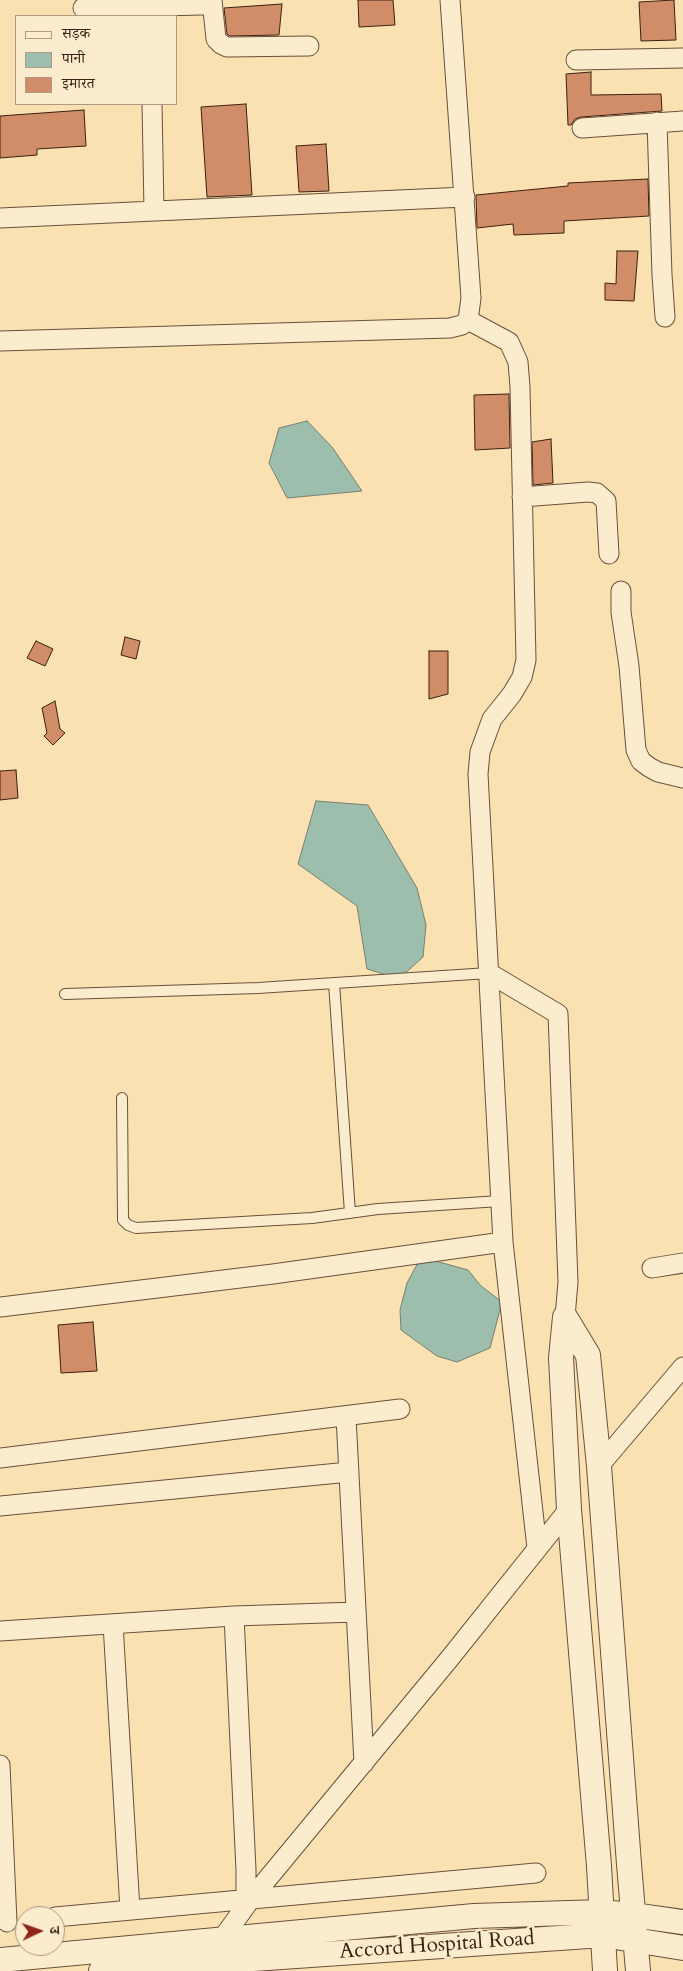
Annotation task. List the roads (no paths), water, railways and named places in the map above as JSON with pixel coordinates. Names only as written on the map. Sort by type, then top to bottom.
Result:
[{"type":"street","points":[[83,8],[150,11],[208,4],[212,0]]},
{"type":"street","points":[[212,0],[216,39],[227,47],[308,46]]},
{"type":"street","points":[[0,341],[450,328],[462,325],[468,320],[471,298],[450,0]]},
{"type":"street","points":[[576,60],[683,58]]},
{"type":"street","points":[[152,105],[154,210]]},
{"type":"street","points":[[582,128],[683,121]]},
{"type":"street","points":[[657,122],[665,317]]},
{"type":"street","points":[[0,218],[464,197]]},
{"type":"street","points":[[468,320],[509,342],[518,362],[526,660],[522,677],[512,694],[492,719],[480,752],[478,774],[503,1242],[537,1548]]},
{"type":"street","points":[[522,497],[597,493],[606,501],[609,554]]},
{"type":"street","points":[[621,591],[621,612],[636,750],[641,761],[649,767],[658,772],[683,778]]},
{"type":"street","points":[[489,973],[558,1014],[568,1282],[561,1358],[569,1509],[598,1856],[605,1971]]},
{"type":"street","points":[[0,1307],[273,1274],[503,1242]]},
{"type":"street","points":[[652,1268],[683,1263]]},
{"type":"street","points":[[565,1317],[588,1355],[599,1466],[638,1971]]},
{"type":"street","points":[[599,1466],[683,1367]]},
{"type":"street","points":[[0,1458],[400,1409]]},
{"type":"street","points":[[346,1417],[364,1763]]},
{"type":"street","points":[[0,1506],[349,1472]]},
{"type":"street","points":[[222,1939],[248,1900],[364,1763],[569,1509]]},
{"type":"street","points":[[0,1631],[234,1616],[356,1612]]},
{"type":"street","points":[[234,1616],[248,1900]]},
{"type":"street","points":[[113,1624],[130,1910]]},
{"type":"street","points":[[0,1765],[11,1922]]},
{"type":"street","points":[[65,1916],[536,1873]]},
{"type":"street","points":[[0,1960],[474,1916],[602,1924],[633,1915],[683,1922]]},
{"type":"street","name":"Accord Hospital Road","points":[[101,1971],[186,1967],[602,1924],[637,1941],[683,1948]]},
{"type":"lane","points":[[65,994],[258,988],[489,973]]},
{"type":"lane","points":[[334,983],[350,1213]]},
{"type":"lane","points":[[122,1098],[123,1220],[128,1225],[136,1228],[312,1218],[378,1209],[500,1201]]},
{"type":"water","points":[[307,421],[332,447],[362,491],[287,498],[269,463],[279,428]]},
{"type":"water","points":[[316,801],[368,805],[417,888],[426,925],[423,957],[402,976],[390,976],[367,969],[357,906],[298,864]]},
{"type":"water","points":[[421,1257],[468,1270],[481,1286],[502,1302],[490,1348],[457,1362],[437,1356],[401,1330],[400,1310],[407,1283]]}]
